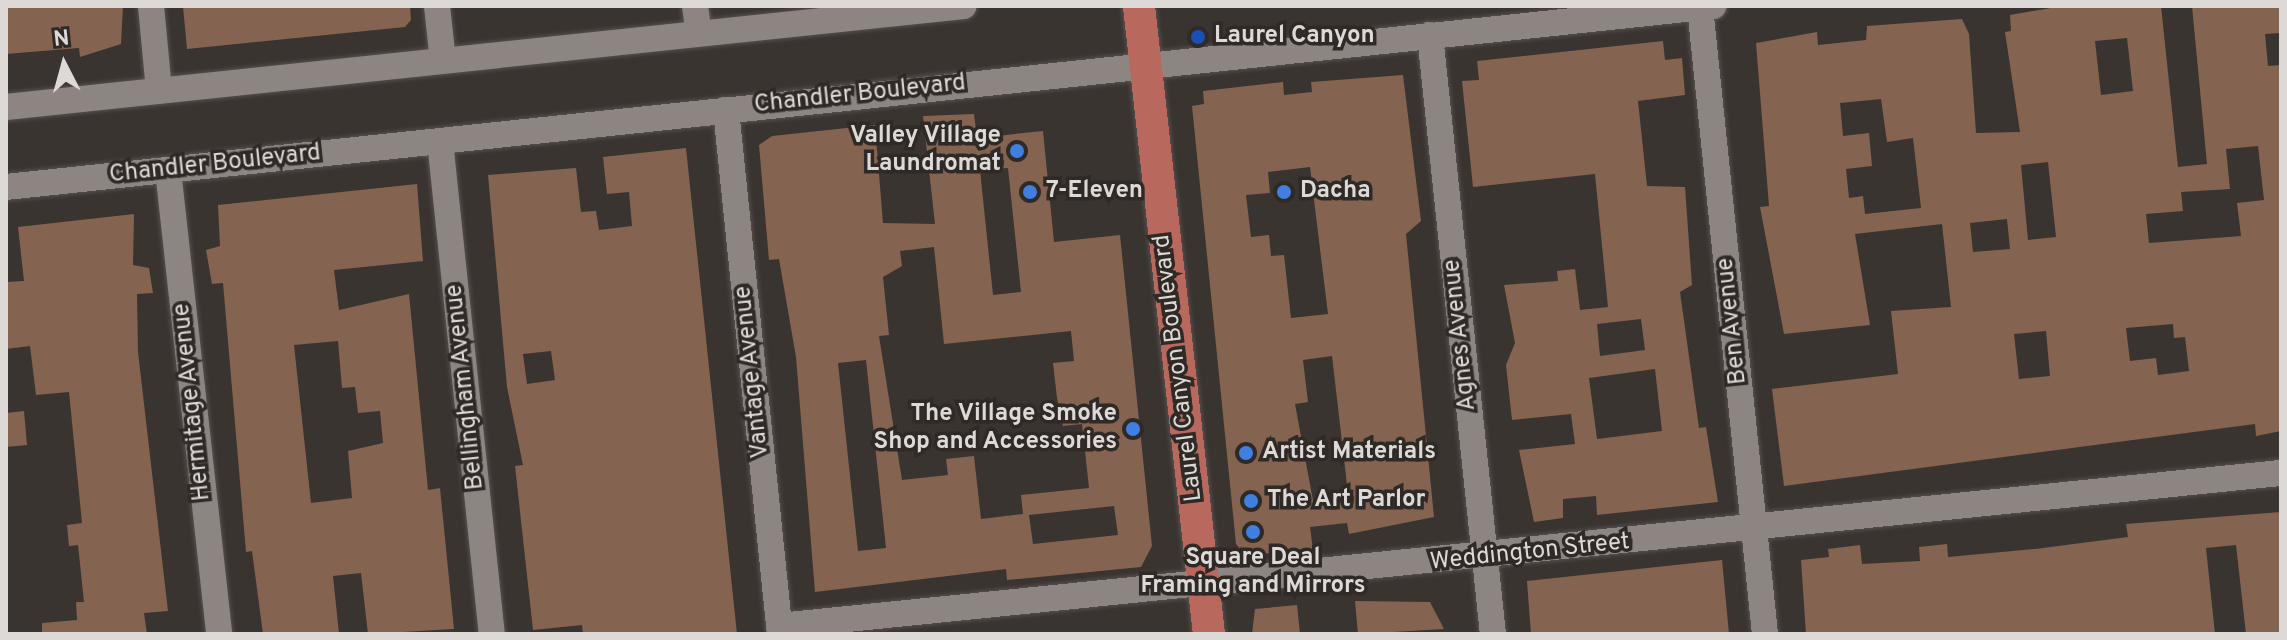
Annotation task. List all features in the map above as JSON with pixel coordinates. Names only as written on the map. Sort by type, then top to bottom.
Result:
[{"type":"main road","name":"Laurel Canyon Boulevard","points":[[1139,6],[1209,634]]},
{"type":"street","points":[[151,6],[159,91]]},
{"type":"street","points":[[437,6],[443,61]]},
{"type":"street","points":[[695,6],[699,33]]},
{"type":"street","points":[[6,107],[964,6]]},
{"type":"street","name":"Chandler Boulevard","points":[[6,187],[1144,63],[1707,7]]},
{"type":"street","name":"Ben Avenue","points":[[1707,7],[1765,634]]},
{"type":"street","name":"Agnes Avenue","points":[[1430,35],[1493,634]]},
{"type":"street","name":"Vantage Avenue","points":[[726,110],[779,630]]},
{"type":"street","name":"Bellingham Avenue","points":[[440,141],[492,634]]},
{"type":"street","name":"Hermitage Avenue","points":[[168,170],[219,634]]},
{"type":"street","name":"Weddington Street","points":[[779,630],[2281,473]]},
{"type":"building","points":[[6,6],[123,6],[121,44],[80,57],[79,48],[6,54]]},
{"type":"building","points":[[183,6],[410,6],[411,20],[405,27],[187,49]]},
{"type":"building","points":[[2062,6],[2161,6],[2178,167],[2207,164],[2192,6],[2281,6],[2281,33],[2265,34],[2268,66],[2281,65],[2281,431],[2256,436],[2255,424],[1784,486],[1772,389],[1898,374],[1891,311],[1951,307],[1942,224],[1855,234],[1870,325],[1784,334],[1760,207],[1769,206],[1756,43],[1817,32],[1818,45],[1866,40],[1867,26],[1962,19],[1969,34],[1976,133],[2020,132],[2005,32],[2011,31],[2010,15]],"holes":[[[2127,38],[2133,91],[2101,95],[2095,41]],[[1881,99],[1887,142],[1913,138],[1921,208],[1865,214],[1863,196],[1849,198],[1846,169],[1872,166],[1869,133],[1843,136],[1840,103]],[[2258,146],[2264,200],[2237,203],[2241,236],[2149,243],[2146,214],[2183,211],[2181,192],[2230,189],[2226,149]],[[2048,162],[2056,237],[2028,240],[2021,165]],[[2007,219],[2010,249],[1973,252],[1970,223]],[[2173,324],[2174,338],[2185,337],[2189,371],[2158,375],[2156,358],[2130,361],[2126,328]],[[2046,331],[2050,376],[2019,379],[2014,334]]]},
{"type":"building","points":[[1663,41],[1665,60],[1682,58],[1685,95],[1638,101],[1647,186],[1685,187],[1692,285],[1680,292],[1699,428],[1706,427],[1718,502],[1597,515],[1596,496],[1563,499],[1563,518],[1534,522],[1519,450],[1575,444],[1571,414],[1512,420],[1506,365],[1515,343],[1504,285],[1558,281],[1557,271],[1575,269],[1580,310],[1608,307],[1595,174],[1473,187],[1462,81],[1479,80],[1477,61]],"holes":[[[1641,319],[1645,350],[1600,356],[1597,324]],[[1655,369],[1662,431],[1597,439],[1589,378]]]},
{"type":"building","points":[[1403,75],[1421,221],[1406,234],[1434,517],[1349,534],[1347,523],[1310,527],[1313,550],[1245,555],[1236,544],[1192,106],[1204,104],[1203,91],[1283,82],[1284,95],[1312,92],[1311,82]],"holes":[[[1310,167],[1328,314],[1291,318],[1284,255],[1271,256],[1269,235],[1251,237],[1246,195],[1270,193],[1268,172]],[[1332,356],[1349,502],[1314,506],[1295,404],[1308,402],[1303,360]]]},
{"type":"building","points":[[974,114],[977,138],[1043,131],[1054,242],[1120,235],[1152,546],[1141,567],[1007,580],[1006,569],[815,592],[796,357],[779,259],[769,260],[759,145],[772,136],[875,125],[883,223],[935,224],[923,116]],"holes":[[[1008,168],[1021,292],[993,295],[980,170]],[[934,247],[944,344],[1071,331],[1074,361],[1053,363],[1057,398],[1063,426],[1082,424],[1089,488],[1021,495],[1023,514],[981,519],[974,456],[946,459],[948,475],[902,480],[879,336],[889,335],[883,277],[902,266],[900,251]],[[866,360],[886,548],[858,551],[838,363]],[[1114,506],[1118,535],[1033,544],[1029,515]]]},
{"type":"building","points":[[686,148],[737,634],[583,634],[582,625],[533,630],[515,466],[523,465],[507,387],[488,175],[576,168],[581,212],[596,211],[599,230],[632,226],[629,192],[607,194],[603,157]],"holes":[[[551,351],[555,380],[527,384],[523,354]]]},
{"type":"building","points":[[417,184],[423,261],[334,270],[339,310],[409,294],[428,490],[440,488],[454,629],[368,634],[361,573],[333,576],[339,634],[263,634],[252,551],[246,552],[223,283],[212,284],[206,250],[220,246],[218,205]],"holes":[[[338,341],[342,388],[355,387],[358,413],[380,411],[383,443],[348,451],[352,498],[311,503],[294,345]]]},
{"type":"building","points":[[134,214],[133,265],[149,268],[153,293],[137,294],[138,352],[168,611],[144,613],[147,634],[42,634],[42,623],[77,620],[76,602],[84,602],[78,545],[69,546],[67,525],[82,523],[69,392],[36,395],[30,346],[6,349],[6,282],[24,281],[18,227]]},
{"type":"building","points":[[24,411],[27,445],[6,447],[6,413]]},
{"type":"building","points":[[2281,512],[2281,634],[2246,634],[2236,545],[2206,548],[2215,634],[1806,634],[1801,560],[1829,557],[1828,549],[1860,545],[1862,564],[1920,561],[1919,547],[1947,544],[1948,557],[2035,549],[2128,537],[2126,524]]},
{"type":"building","points":[[1722,560],[1729,634],[1531,634],[1527,581]]},
{"type":"building","points":[[1355,601],[1430,602],[1444,629],[1358,634]]},
{"type":"building","points":[[1297,605],[1300,634],[1252,634],[1255,609]]},
{"type":"place","name":"Laurel Canyon","points":[[1198,37]]},
{"type":"place","name":"Valley Village Laundromat","points":[[1017,151]]},
{"type":"place","name":"7-Eleven","points":[[1030,192]]},
{"type":"place","name":"Dacha","points":[[1284,192]]},
{"type":"place","name":"The Village Smoke Shop and Accessories","points":[[1133,429]]},
{"type":"place","name":"Artist Materials","points":[[1246,453]]},
{"type":"place","name":"The Art Parlor","points":[[1251,501]]},
{"type":"place","name":"Square Deal Framing and Mirrors","points":[[1253,532]]}]
